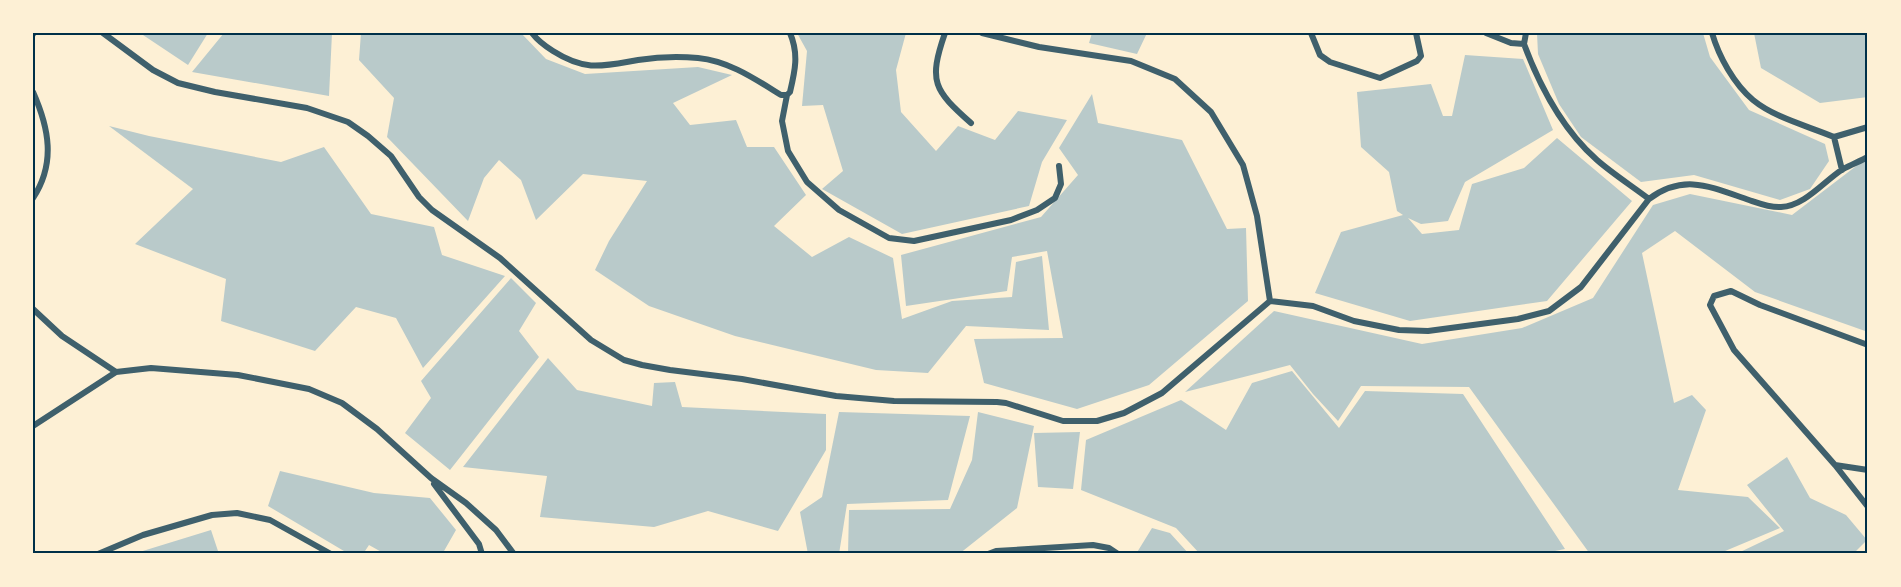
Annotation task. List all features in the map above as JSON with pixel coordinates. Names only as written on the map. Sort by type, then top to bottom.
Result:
[{"type":"street","points":[[103,33],[153,70],[178,83],[307,108],[348,122],[391,156],[419,197],[432,210],[500,258],[591,340],[624,360],[670,370],[742,379],[836,396],[894,401],[1006,403],[1063,421],[1096,421],[1124,413],[1162,393],[1270,301],[1313,306],[1354,321],[1399,330],[1428,332],[1518,320],[1549,311],[1581,287],[1649,199],[1669,187],[1692,183],[1780,207],[1811,194],[1842,170],[1868,157]]},
{"type":"street","points":[[532,33],[551,50],[580,63],[598,67],[660,58],[698,58],[717,61],[736,68],[781,95],[787,95]]},
{"type":"street","points":[[790,33],[796,55],[796,67],[782,121],[788,151],[807,182],[839,210],[889,238],[914,242],[1011,220],[1037,210],[1055,198],[1061,184],[1059,166]]},
{"type":"street","points":[[945,33],[936,59],[937,83],[944,99],[971,123]]},
{"type":"street","points":[[1311,33],[1320,55],[1330,62],[1380,78],[1417,61],[1421,56],[1416,33]]},
{"type":"street","points":[[1486,33],[1511,43],[1524,44]]},
{"type":"street","points":[[1526,33],[1524,44],[1543,89],[1566,125],[1596,159],[1649,199]]},
{"type":"street","points":[[1712,33],[1716,47],[1733,77],[1754,100],[1781,116],[1834,137],[1868,127]]},
{"type":"street","points":[[986,34],[1039,47],[1131,61],[1175,79],[1211,112],[1243,165],[1257,216],[1270,301]]},
{"type":"street","points":[[33,92],[46,125],[48,157],[47,170],[35,188],[33,198]]},
{"type":"street","points":[[1834,137],[1842,170]]},
{"type":"street","points":[[1868,345],[1761,305],[1731,291],[1714,296],[1710,305],[1734,350],[1835,465],[1868,507]]},
{"type":"street","points":[[33,309],[62,336],[116,372]]},
{"type":"street","points":[[35,423],[116,372],[151,368],[238,375],[309,389],[342,403],[377,429],[430,478],[481,516],[496,530],[514,554]]},
{"type":"street","points":[[1835,465],[1868,470]]},
{"type":"street","points":[[430,478],[479,544],[482,554]]},
{"type":"street","points":[[98,554],[163,529],[212,515],[237,513],[270,520],[331,554]]},
{"type":"street","points":[[988,554],[996,551],[1093,544],[1109,548],[1118,554]]},
{"type":"shaded area","points":[[140,33],[208,33],[188,65]]},
{"type":"shaded area","points":[[224,33],[332,33],[329,96],[192,72]]},
{"type":"shaded area","points":[[361,33],[521,33],[546,59],[585,74],[698,67],[732,75],[673,103],[690,125],[736,120],[747,147],[774,147],[806,195],[774,226],[812,257],[849,237],[893,258],[902,319],[952,301],[1012,297],[1016,262],[1042,256],[1049,330],[966,326],[928,373],[876,370],[735,336],[649,306],[595,270],[609,241],[647,181],[583,174],[536,220],[521,180],[499,160],[484,178],[468,221],[387,137],[394,98],[359,60]]},
{"type":"shaded area","points":[[797,33],[906,33],[896,70],[901,112],[936,151],[958,126],[995,140],[1018,111],[1067,120],[1042,162],[1029,206],[902,234],[822,189],[843,171],[823,105],[802,106],[807,51]]},
{"type":"shaded area","points":[[1092,33],[1147,33],[1137,54],[1089,43]]},
{"type":"shaded area","points":[[1537,33],[1703,33],[1710,57],[1749,110],[1825,144],[1829,161],[1810,189],[1780,200],[1694,175],[1641,182],[1581,137],[1559,104],[1538,54]]},
{"type":"shaded area","points":[[1754,33],[1868,33],[1868,97],[1820,103],[1761,68]]},
{"type":"shaded area","points":[[1465,55],[1523,59],[1553,130],[1465,182],[1448,221],[1421,224],[1408,218],[1422,234],[1459,230],[1472,184],[1524,168],[1557,138],[1632,201],[1547,301],[1410,321],[1315,293],[1341,232],[1403,215],[1397,211],[1389,172],[1361,147],[1357,92],[1431,84],[1443,116],[1452,116]]},
{"type":"shaded area","points":[[1092,94],[1098,123],[1182,140],[1227,229],[1246,228],[1248,301],[1149,385],[1077,409],[984,383],[974,339],[1063,338],[1047,251],[1012,257],[1007,291],[906,306],[901,255],[1041,217],[1078,175],[1059,148]]},
{"type":"shaded area","points":[[109,126],[281,162],[324,147],[371,214],[434,227],[442,255],[505,276],[423,368],[396,318],[356,307],[315,351],[221,321],[226,279],[135,244],[193,189]]},
{"type":"shaded area","points":[[1868,157],[1868,332],[1755,292],[1675,231],[1642,253],[1674,403],[1692,395],[1706,410],[1678,490],[1748,497],[1780,528],[1718,554],[1590,554],[1469,387],[1361,386],[1338,421],[1290,365],[1185,392],[1274,311],[1422,344],[1522,328],[1593,298],[1653,205],[1690,194],[1792,215]]},
{"type":"shaded area","points":[[511,278],[536,303],[519,331],[539,357],[450,470],[405,433],[431,398],[421,381]]},
{"type":"shaded area","points":[[548,358],[577,390],[652,406],[654,383],[675,382],[682,407],[826,414],[826,450],[778,531],[708,511],[654,527],[540,517],[547,476],[463,467]]},
{"type":"shaded area","points":[[1292,371],[1339,428],[1365,391],[1463,394],[1565,549],[1540,554],[1200,554],[1176,528],[1081,490],[1086,440],[1181,400],[1226,430],[1252,383]]},
{"type":"shaded area","points":[[839,412],[970,416],[948,500],[847,504],[839,554],[808,554],[800,512],[822,497]]},
{"type":"shaded area","points":[[978,412],[1034,426],[1017,508],[959,554],[848,554],[849,510],[950,509],[972,460]]},
{"type":"shaded area","points":[[1080,432],[1073,489],[1038,487],[1034,433]]},
{"type":"shaded area","points":[[1787,457],[1810,498],[1846,515],[1867,540],[1853,554],[1736,554],[1784,531],[1747,485]]},
{"type":"shaded area","points":[[280,471],[374,493],[430,498],[456,530],[444,551],[445,554],[385,554],[369,545],[363,554],[349,554],[268,506]]},
{"type":"shaded area","points":[[1152,528],[1170,533],[1189,554],[1136,554]]},
{"type":"shaded area","points":[[211,530],[219,554],[133,554]]}]
